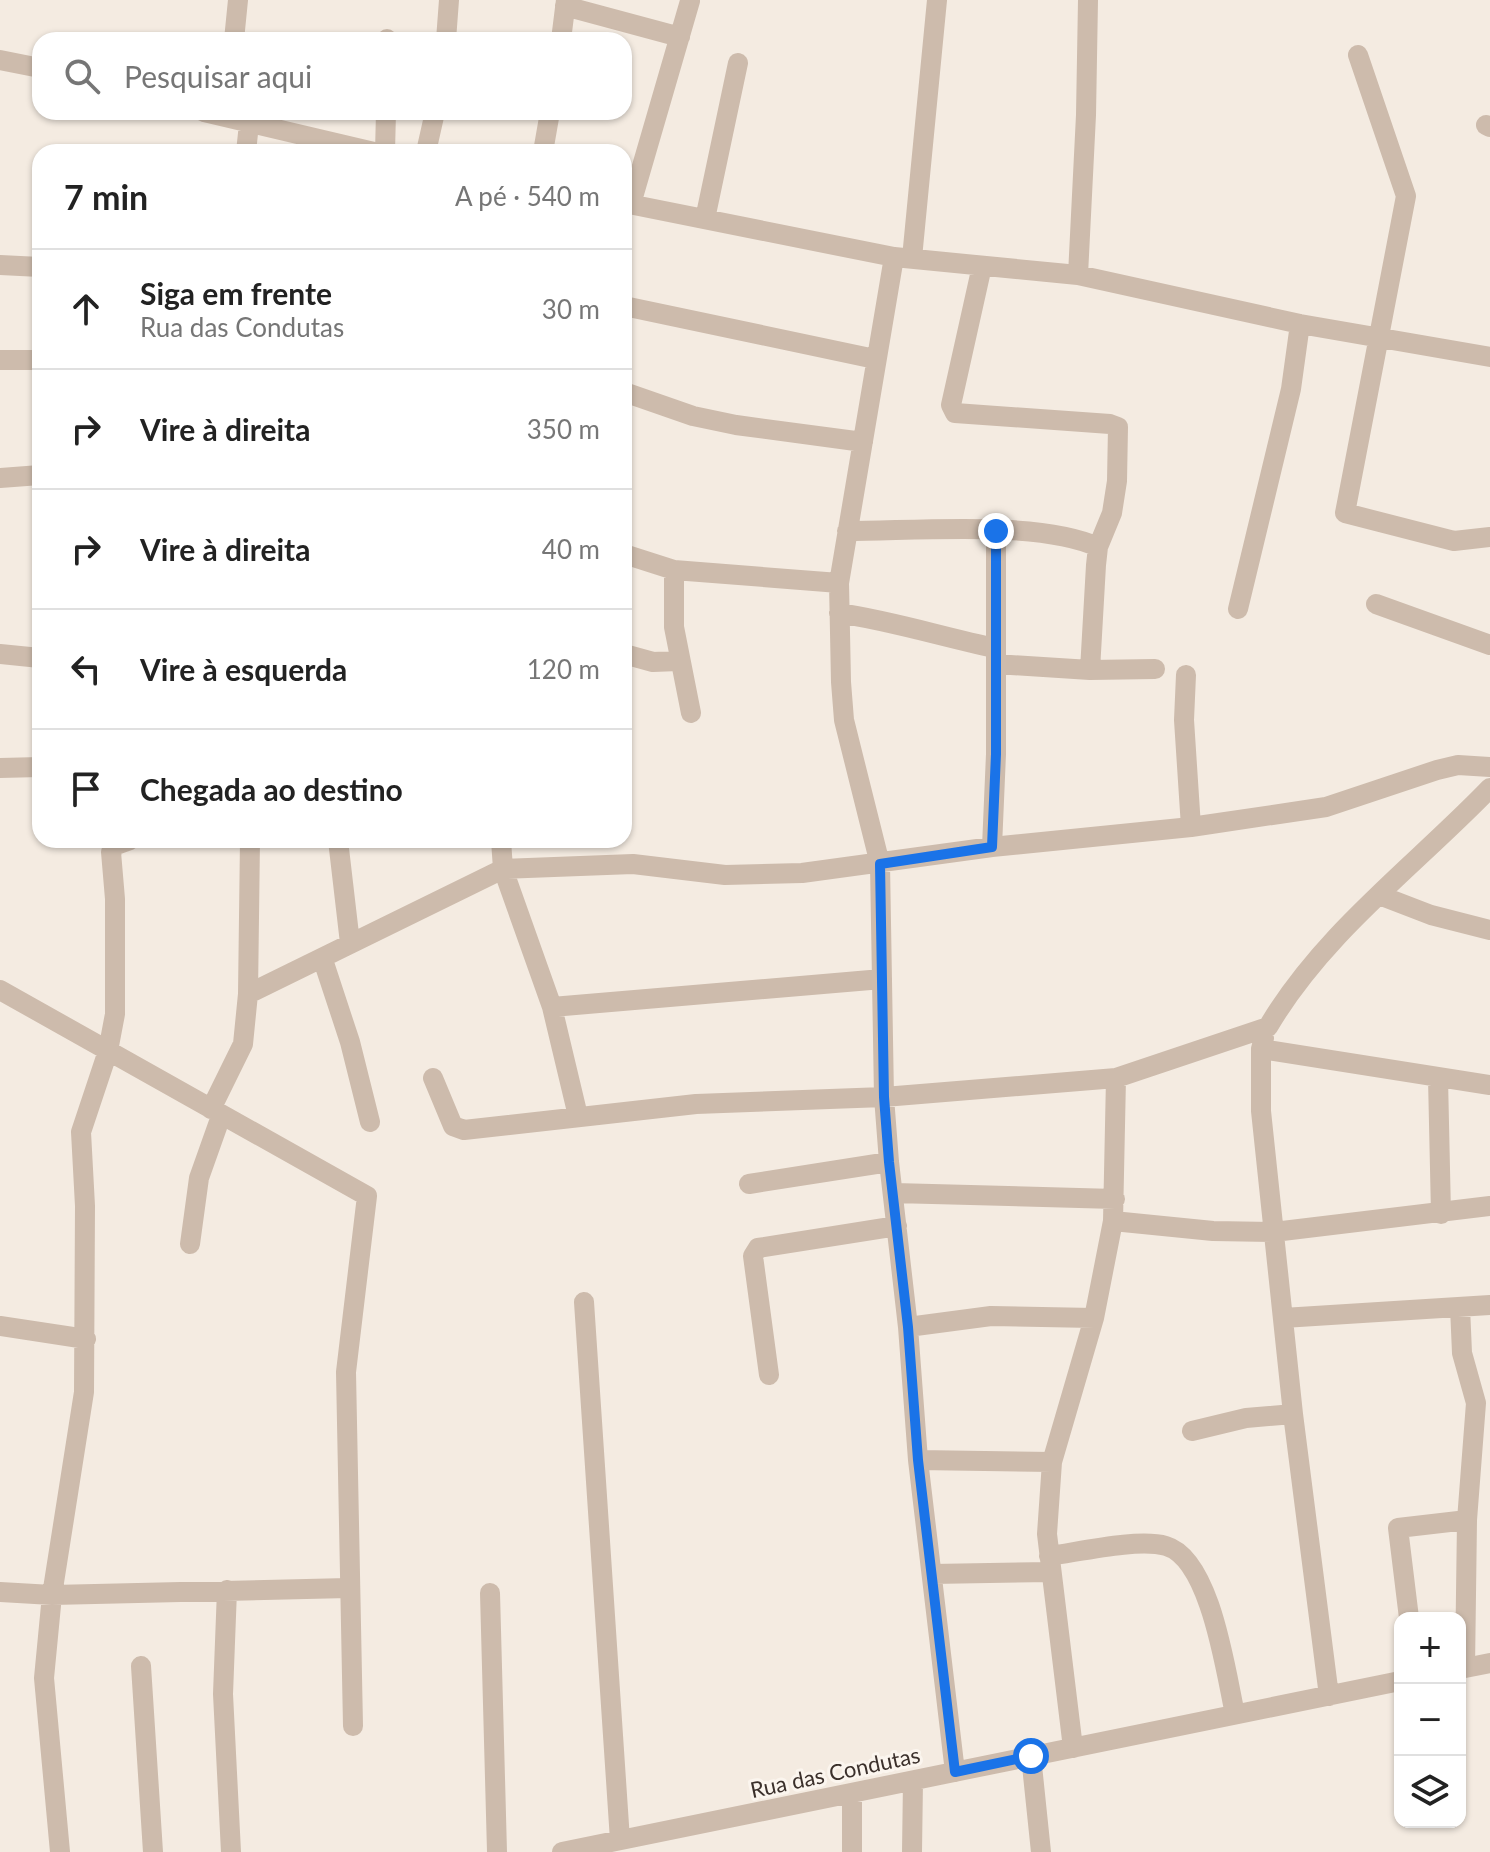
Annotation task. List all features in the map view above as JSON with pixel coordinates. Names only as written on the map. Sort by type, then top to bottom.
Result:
[{"type":"street","points":[[235,32],[238,0]]},
{"type":"street","points":[[447,32],[449,0]]},
{"type":"street","points":[[937,0],[903,257],[875,359],[839,583],[839,613],[844,720],[880,864],[884,1097],[889,1162],[908,1327],[918,1460],[955,1772]]},
{"type":"street","points":[[1078,275],[1088,0]]},
{"type":"street","points":[[632,190],[690,1]]},
{"type":"street","points":[[562,32],[566,3],[680,37]]},
{"type":"street","points":[[1358,55],[1406,196],[1345,513],[1454,541],[1490,537]]},
{"type":"street","points":[[2,63],[32,67]]},
{"type":"street","points":[[705,219],[738,63]]},
{"type":"street","points":[[238,120],[338,144]]},
{"type":"street","points":[[385,144],[386,120]]},
{"type":"street","points":[[428,144],[433,120]]},
{"type":"street","points":[[544,144],[549,120]]},
{"type":"street","points":[[247,144],[249,124]]},
{"type":"street","points":[[632,204],[903,257],[1078,275],[1300,324],[1490,357]]},
{"type":"street","points":[[0,265],[32,267]]},
{"type":"street","points":[[982,266],[952,409],[955,413],[1118,427],[1114,502],[1098,547],[1090,670]]},
{"type":"street","points":[[632,308],[875,359]]},
{"type":"street","points":[[1238,609],[1291,389],[1300,324]]},
{"type":"street","points":[[0,360],[32,360]]},
{"type":"street","points":[[632,395],[693,416],[736,425],[863,442]]},
{"type":"street","points":[[0,478],[32,476]]},
{"type":"street","points":[[847,531],[1027,531],[1076,538],[1098,547]]},
{"type":"street","points":[[992,847],[996,531]]},
{"type":"street","points":[[632,557],[674,570],[839,583]]},
{"type":"street","points":[[674,570],[674,627],[678,661],[691,713]]},
{"type":"street","points":[[1376,604],[1490,645]]},
{"type":"street","points":[[839,613],[889,621],[996,656],[1090,670],[1155,669]]},
{"type":"street","points":[[0,654],[32,657]]},
{"type":"street","points":[[632,656],[653,662],[678,661]]},
{"type":"street","points":[[1186,675],[1184,720],[1191,827]]},
{"type":"street","points":[[248,994],[323,960],[350,943],[503,869],[633,864],[725,875],[802,873],[992,847],[1191,827],[1326,807],[1458,765],[1490,767]]},
{"type":"street","points":[[0,768],[32,767]]},
{"type":"street","points":[[1329,1696],[1293,1414],[1261,1111],[1261,1049],[1279,1007],[1379,895],[1487,797]]},
{"type":"street","points":[[60,1852],[44,1678],[52,1595],[82,1407],[86,1339],[81,1132],[108,1051],[115,1014],[115,899],[111,852],[114,848]]},
{"type":"street","points":[[190,1244],[199,1178],[216,1113],[243,1044],[248,994],[250,848]]},
{"type":"street","points":[[339,848],[350,943]]},
{"type":"street","points":[[502,848],[503,869],[552,1007],[578,1116]]},
{"type":"street","points":[[1379,895],[1431,915],[1490,930]]},
{"type":"street","points":[[323,960],[350,1042],[370,1122]]},
{"type":"street","points":[[552,1007],[882,979]]},
{"type":"street","points":[[0,990],[367,1196],[346,1372],[353,1726]]},
{"type":"street","points":[[433,1078],[453,1126],[459,1128],[696,1104],[884,1097],[1116,1078],[1268,1027]]},
{"type":"street","points":[[1261,1049],[1490,1085]]},
{"type":"street","points":[[1073,1748],[1050,1564],[1052,1462],[1094,1318],[1113,1221],[1116,1078]]},
{"type":"street","points":[[1438,1078],[1441,1214]]},
{"type":"street","points":[[749,1184],[889,1162]]},
{"type":"street","points":[[894,1193],[1115,1199]]},
{"type":"street","points":[[1113,1221],[1213,1231],[1274,1232],[1490,1206]]},
{"type":"street","points":[[769,1375],[753,1256],[758,1248],[897,1226]]},
{"type":"street","points":[[584,1302],[620,1840]]},
{"type":"street","points":[[1283,1318],[1490,1305]]},
{"type":"street","points":[[1460,1307],[1462,1353],[1476,1403],[1464,1612]]},
{"type":"street","points":[[908,1327],[991,1316],[1094,1318]]},
{"type":"street","points":[[0,1326],[86,1339]]},
{"type":"street","points":[[1192,1431],[1246,1418],[1293,1414]]},
{"type":"street","points":[[918,1460],[1052,1462]]},
{"type":"street","points":[[1408,1612],[1398,1528],[1467,1520]]},
{"type":"street","points":[[932,1574],[1050,1564],[1142,1545],[1164,1545],[1179,1552],[1192,1567],[1214,1618],[1235,1714]]},
{"type":"street","points":[[0,1592],[52,1595],[348,1588]]},
{"type":"street","points":[[227,1590],[223,1694],[231,1852]]},
{"type":"street","points":[[490,1593],[497,1852]]},
{"type":"street","points":[[1466,1667],[1490,1663]]},
{"type":"street","points":[[141,1666],[153,1852]]},
{"type":"street","name":"Rua das Condutas","points":[[562,1852],[620,1840],[642,1844],[852,1794],[1394,1682]]},
{"type":"street","points":[[1031,1756],[1041,1852]]},
{"type":"street","points":[[912,1852],[913,1781]]},
{"type":"street","points":[[852,1794],[852,1852]]},
{"type":"route","points":[[996,531],[996,754],[992,847],[880,864],[884,1097],[908,1327],[918,1460],[955,1772],[1031,1756]]}]
